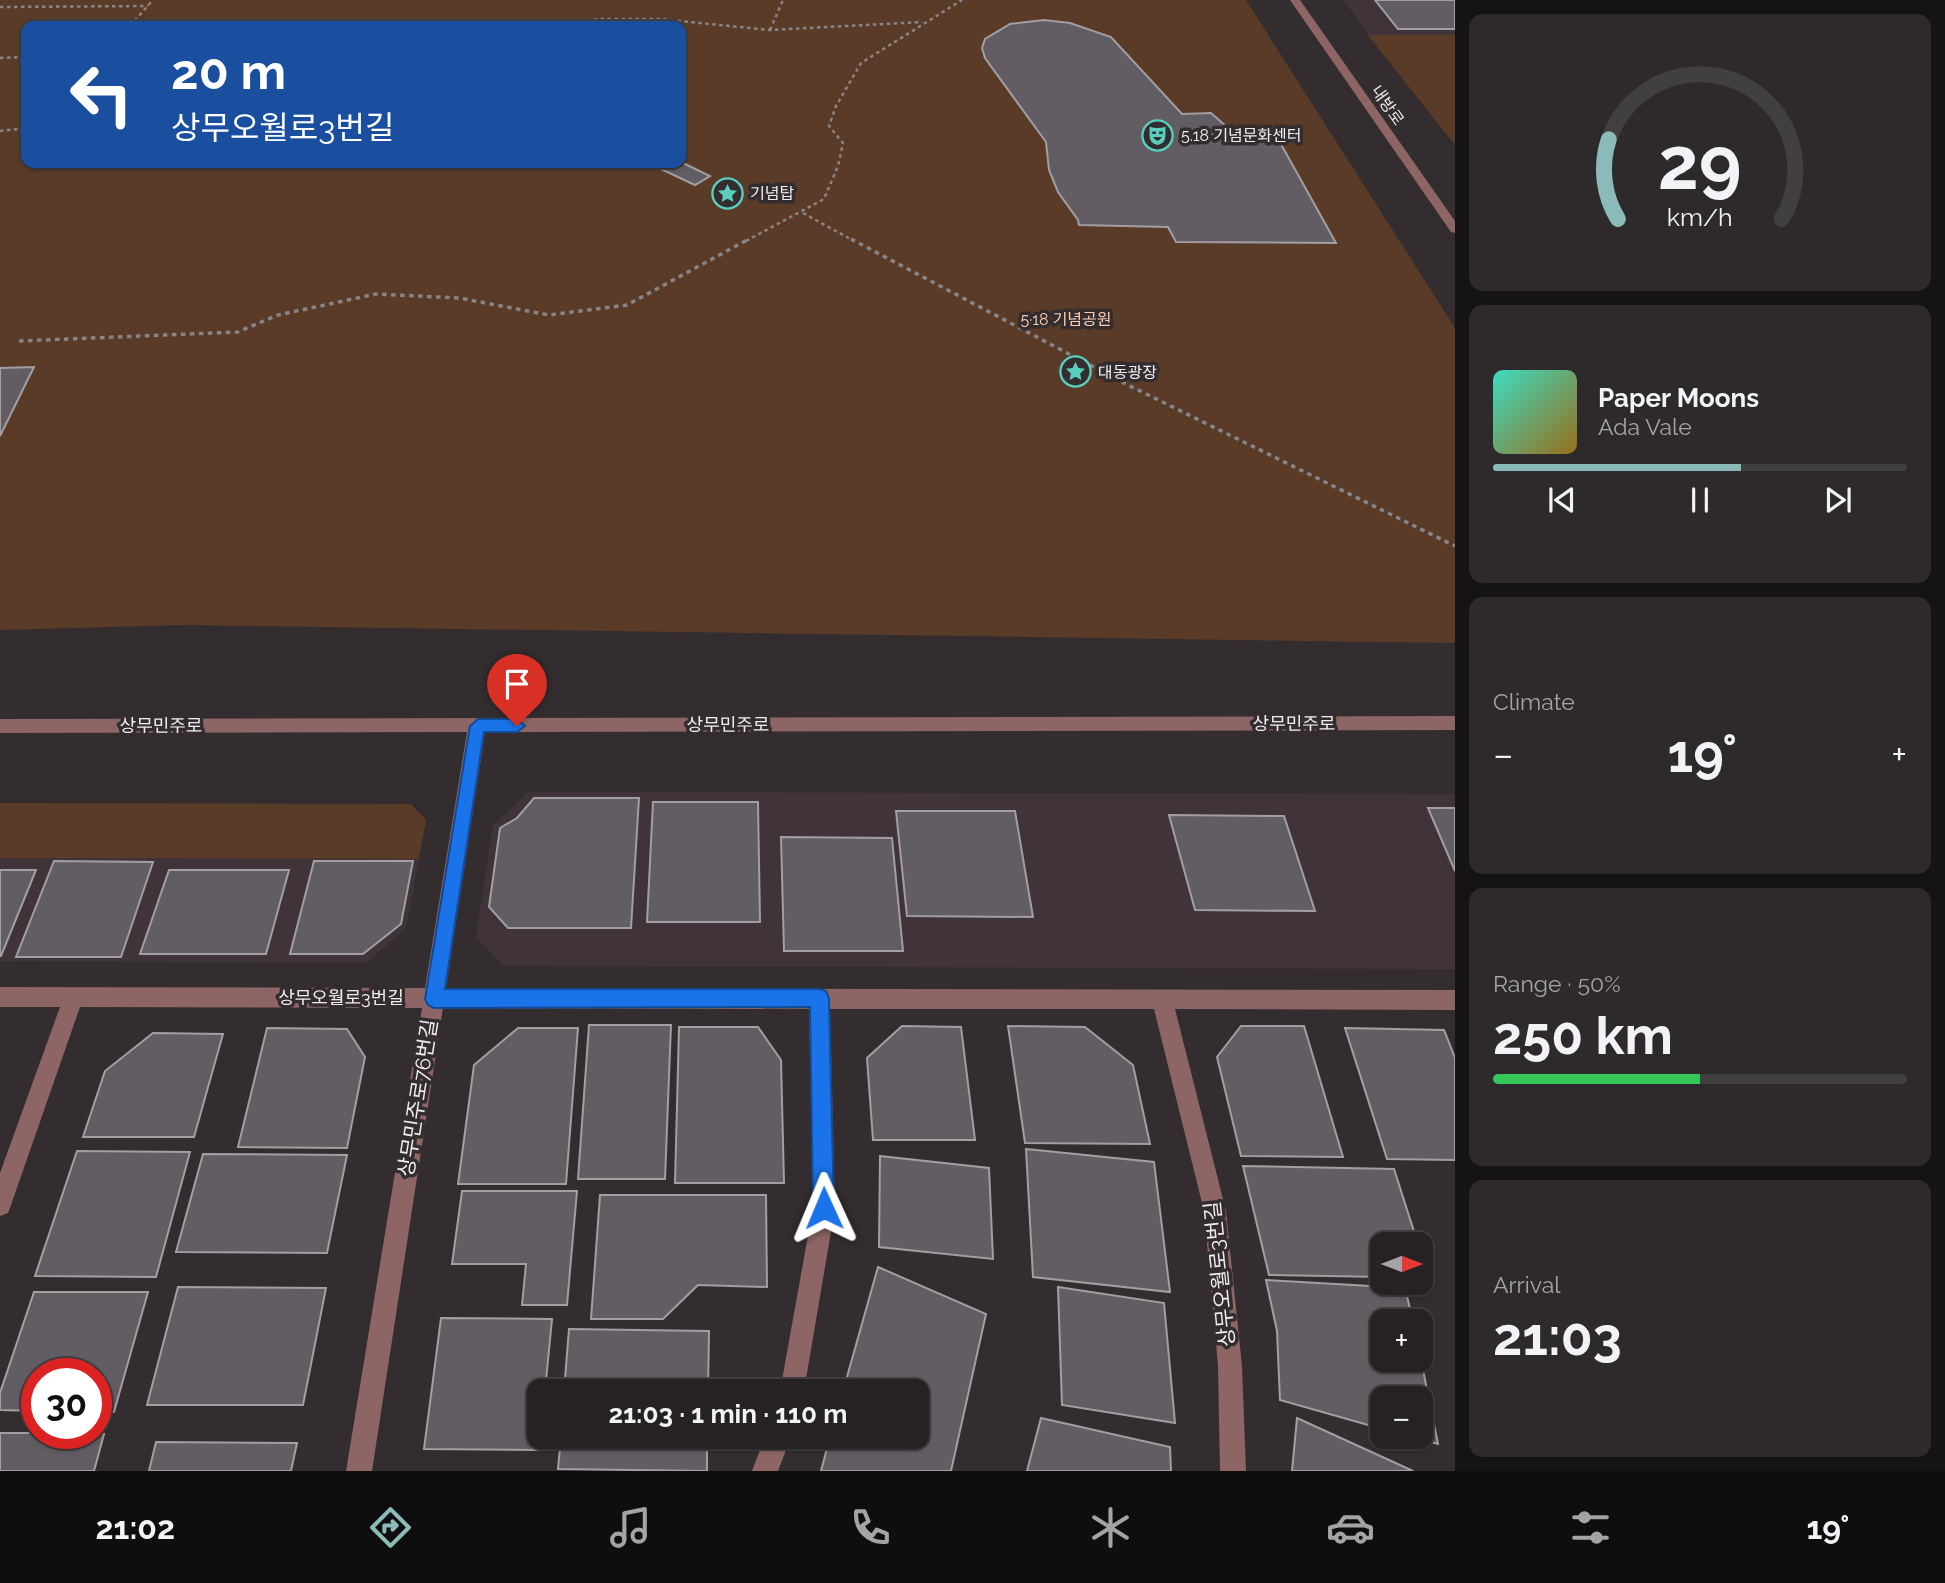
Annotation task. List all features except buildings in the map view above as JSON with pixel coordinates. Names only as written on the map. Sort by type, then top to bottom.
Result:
[{"type":"street","name":"내방로","points":[[1295,0],[1455,229]]},
{"type":"street","name":"상무민주로","points":[[0,726],[1455,723]]},
{"type":"street","name":"상무민주로76번길","points":[[359,1471],[478,726]]},
{"type":"street","name":"상무오월로3번길","points":[[0,997],[1455,999]]},
{"type":"street","points":[[0,1205],[73,998]]},
{"type":"street","points":[[794,1379],[824,1208],[819,998]]},
{"type":"street","name":"상무오월로3번길","points":[[1163,999],[1215,1211],[1230,1366],[1233,1471]]},
{"type":"street","points":[[765,1471],[773,1449]]},
{"type":"path","points":[[134,21],[153,0]]},
{"type":"path","points":[[770,30],[783,0]]},
{"type":"path","points":[[19,341],[238,332],[278,315],[376,294],[459,298],[549,315],[627,305],[824,199],[838,166],[843,144],[829,126],[836,106],[861,63],[961,0]]},
{"type":"path","points":[[0,7],[148,6]]},
{"type":"path","points":[[586,21],[680,21]]},
{"type":"path","points":[[686,22],[770,30],[923,22]]},
{"type":"path","points":[[0,58],[21,57]]},
{"type":"path","points":[[0,131],[21,129]]},
{"type":"path","points":[[802,212],[960,300],[1213,429],[1455,546]]},
{"type":"shaded area","points":[[1344,0],[1455,0],[1455,145],[1368,35]]},
{"type":"shaded area","points":[[529,792],[1455,794],[1455,969],[503,966],[476,937],[493,825]]},
{"type":"shaded area","points":[[0,858],[419,859],[406,929],[366,963],[0,961]]},
{"type":"green space","name":"5·18 기념공원","points":[[0,0],[1246,0],[1455,328],[1455,643],[182,625],[0,630]]},
{"type":"green space","points":[[1368,35],[1455,35],[1455,145]]},
{"type":"green space","points":[[0,803],[411,804],[426,820],[419,859],[0,858]]},
{"type":"place","name":"5.18 기념문화센터","points":[[1158,135]]},
{"type":"place","name":"기념탑","points":[[727,193]]},
{"type":"place","name":"대동광장","points":[[1075,372]]},
{"type":"route","points":[[517,726],[478,726],[434,999],[819,998],[824,1208]]}]
